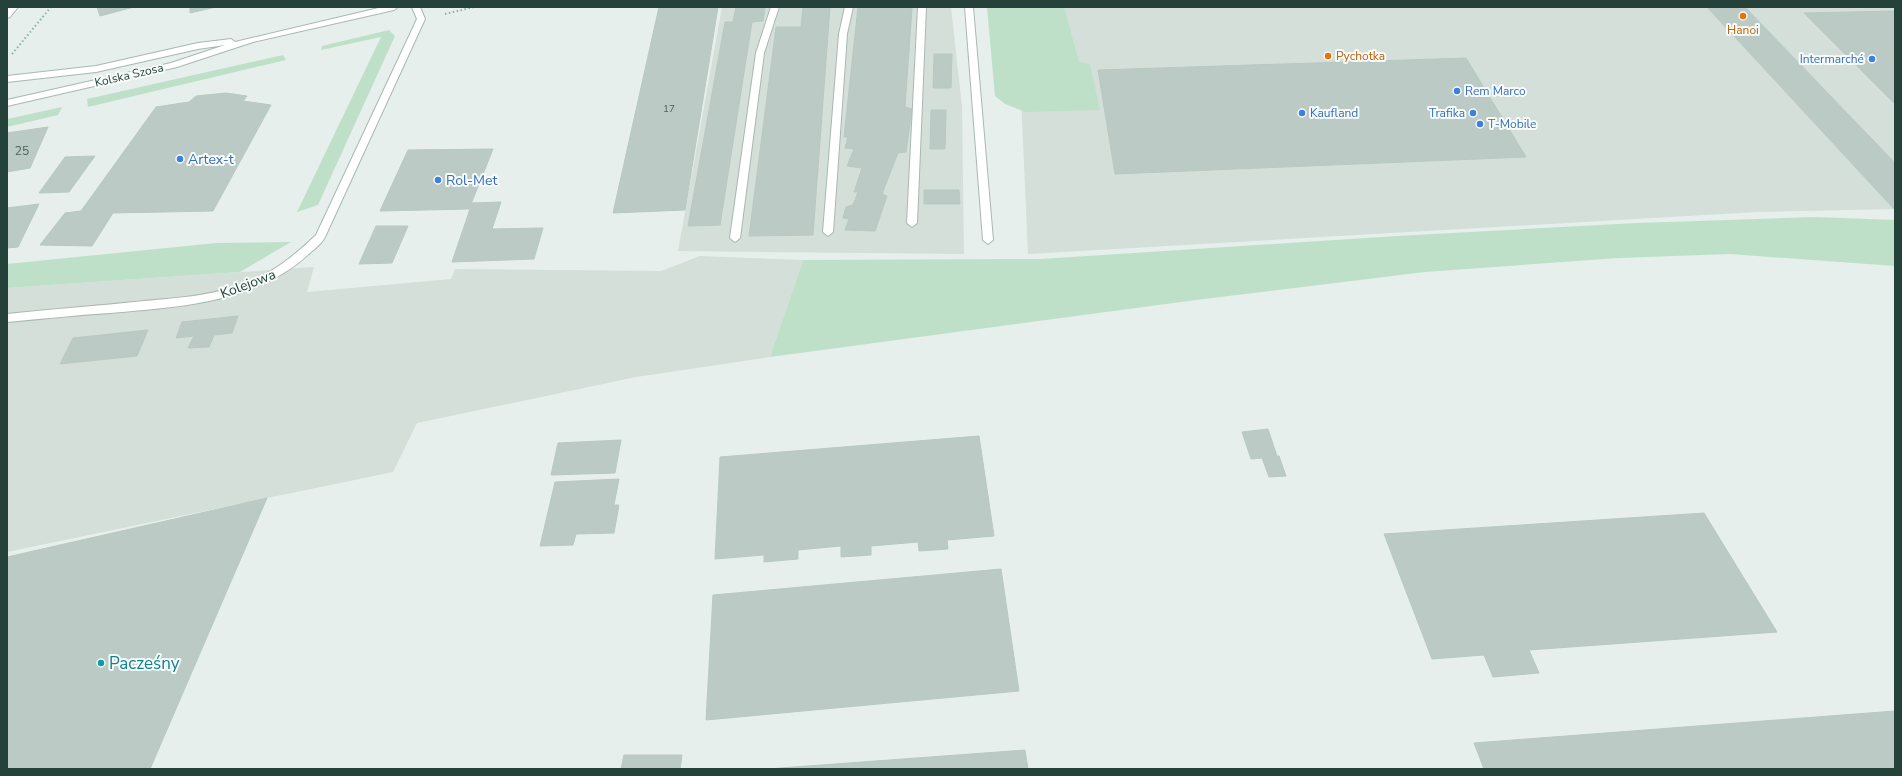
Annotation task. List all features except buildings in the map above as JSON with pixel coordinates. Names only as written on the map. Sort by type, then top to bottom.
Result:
[{"type":"street","points":[[7,15],[14,7]]},
{"type":"street","name":"Kolska Szosa","points":[[7,103],[174,65],[250,40],[394,7]]},
{"type":"street","name":"Kolejowa","points":[[7,318],[202,300],[250,286],[284,269],[309,249],[320,237],[421,20],[416,7]]},
{"type":"street","points":[[734,238],[760,53],[775,7]]},
{"type":"street","points":[[828,232],[843,34],[849,7]]},
{"type":"street","points":[[912,223],[922,7]]},
{"type":"street","points":[[969,7],[988,240]]},
{"type":"street","name":"Kolska Szosa","points":[[7,79],[96,69],[198,46],[250,40]]},
{"type":"path","points":[[444,14],[474,7]]},
{"type":"shaded area","points":[[722,7],[951,7],[962,107],[964,254],[678,251]]},
{"type":"shaded area","points":[[1017,7],[1895,7],[1895,209],[1757,212],[1028,254]]},
{"type":"shaded area","points":[[700,256],[803,260],[770,357],[636,377],[417,423],[393,472],[7,552],[7,288],[314,267],[307,292],[451,279],[455,269],[661,271]]},
{"type":"green space","points":[[987,7],[1064,7],[1079,62],[1090,64],[1100,110],[1026,112],[1005,104],[995,96]]},
{"type":"green space","points":[[389,30],[395,36],[318,205],[297,212],[381,37],[321,50],[322,46]]},
{"type":"green space","points":[[283,55],[286,60],[88,107],[87,99]]},
{"type":"green space","points":[[62,107],[58,115],[7,127],[7,119]]},
{"type":"green space","points":[[1815,217],[1895,220],[1895,266],[1730,254],[1619,258],[1425,272],[1196,300],[770,357],[803,260],[1041,259],[1397,236],[1637,223]]},
{"type":"green space","points":[[291,242],[240,272],[7,288],[7,264],[216,243]]},
{"type":"place","name":"Hanoi","points":[[1743,16]]},
{"type":"place","name":"Pychotka","points":[[1328,56]]},
{"type":"place","name":"Intermarché","points":[[1872,59]]},
{"type":"place","name":"Rem Marco","points":[[1457,91]]},
{"type":"place","name":"Kaufland","points":[[1302,113]]},
{"type":"place","name":"Trafika","points":[[1473,113]]},
{"type":"place","name":"T-Mobile","points":[[1480,124]]},
{"type":"place","name":"Artex-t","points":[[180,159]]},
{"type":"place","name":"Rol-Met","points":[[438,180]]},
{"type":"place","name":"Pacześny","points":[[101,663]]}]
